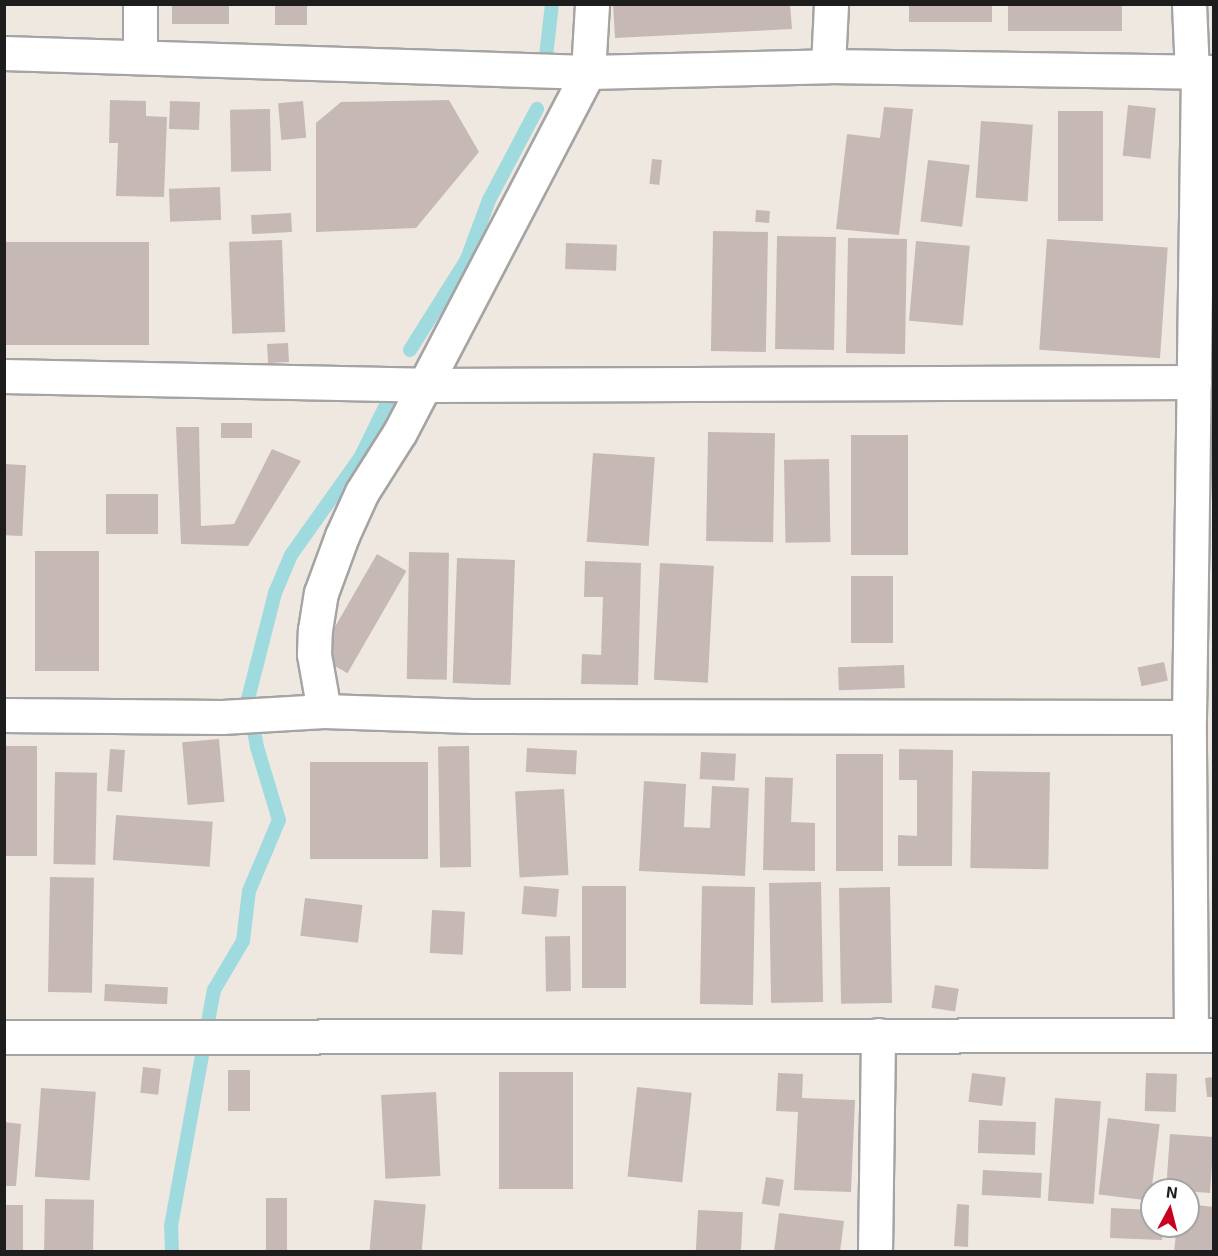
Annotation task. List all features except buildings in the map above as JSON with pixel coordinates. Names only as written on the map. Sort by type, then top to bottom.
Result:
[{"type":"street","points":[[140,4],[140,55]]},
{"type":"street","points":[[324,711],[314,654],[321,593],[362,492],[424,385],[588,72],[592,4]]},
{"type":"street","points":[[828,66],[831,4]]},
{"type":"street","points":[[4,1037],[168,1039],[1202,1035],[1189,717],[1201,72],[1189,4]]},
{"type":"street","points":[[4,53],[140,55],[588,72],[828,66],[1201,72]]},
{"type":"street","points":[[4,376],[424,385],[1194,382]]},
{"type":"street","points":[[4,715],[222,717],[281,716],[324,711],[472,716],[1189,717]]},
{"type":"street","points":[[875,1251],[878,1035]]},
{"type":"waterway","points":[[546,56],[552,4]]},
{"type":"waterway","points":[[410,350],[467,259],[489,200],[537,109]]},
{"type":"waterway","points":[[172,1252],[171,1226],[214,990],[243,941],[249,891],[279,820],[257,747],[248,699],[275,593],[291,555],[360,458],[390,397]]}]
